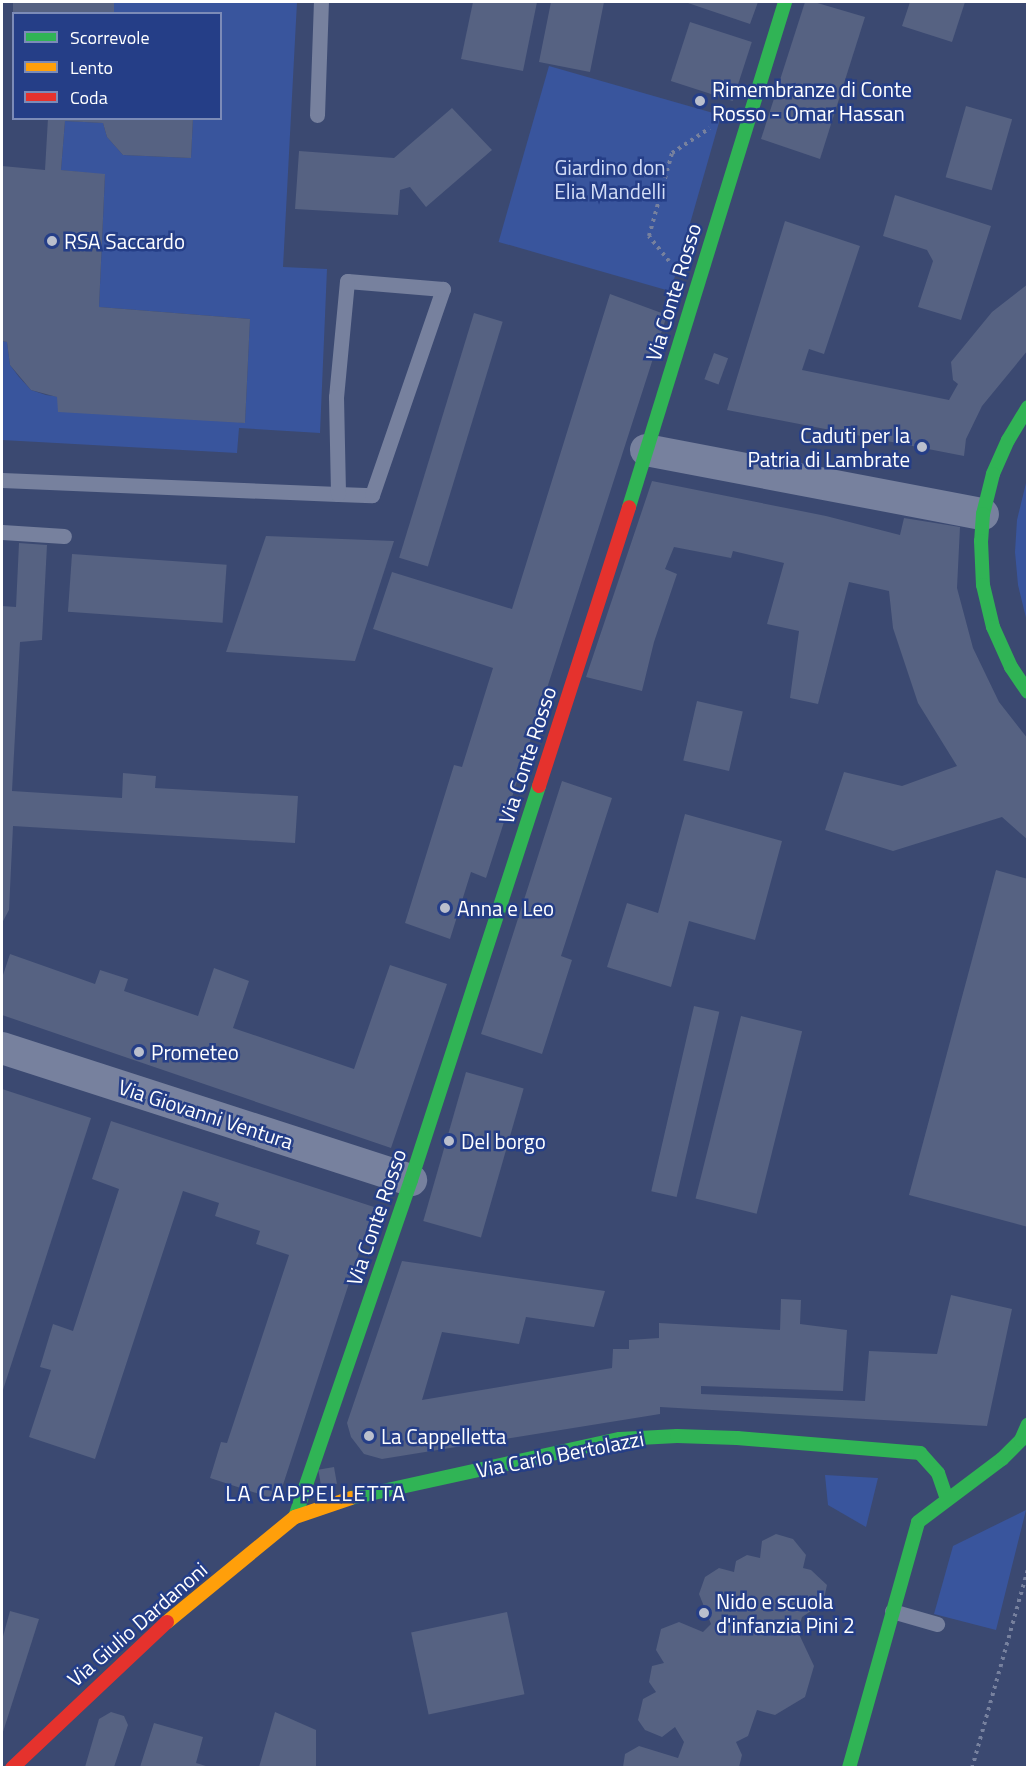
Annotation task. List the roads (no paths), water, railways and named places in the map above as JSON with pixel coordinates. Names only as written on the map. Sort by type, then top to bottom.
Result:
[{"type":"street","name":"Via Conte Rosso","points":[[295,1518],[411,1180],[646,450],[784,2]]},
{"type":"street","points":[[1028,407],[1008,440],[996,467],[983,514],[983,585],[993,627],[1011,667],[1028,692]]},
{"type":"street","points":[[646,450],[983,514]]},
{"type":"street","name":"Via Giovanni Ventura","points":[[2,1048],[411,1180]]},
{"type":"street","points":[[849,1767],[918,1522],[947,1499],[1015,1460],[1028,1424]]},
{"type":"street","name":"Via Carlo Bertolazzi","points":[[295,1518],[374,1492],[620,1439],[667,1436],[737,1438],[920,1453],[938,1473],[947,1499]]},
{"type":"street","name":"Via Giulio Dardanoni","points":[[12,1767],[152,1635],[295,1518]]},
{"type":"lane","points":[[317,115],[321,2]]},
{"type":"lane","points":[[2,480],[338,494],[372,495],[443,289],[347,281],[336,397],[338,494]]},
{"type":"lane","points":[[2,532],[64,536]]},
{"type":"lane","points":[[892,1611],[937,1624]]},
{"type":"place","name":"Rimembranze di Conte Rosso - Omar Hassan","points":[[700,101]]},
{"type":"place","name":"RSA Saccardo","points":[[52,241]]},
{"type":"place","name":"Caduti per la Patria di Lambrate","points":[[922,447]]},
{"type":"place","name":"Anna e Leo","points":[[445,908]]},
{"type":"place","name":"Prometeo","points":[[139,1052]]},
{"type":"place","name":"Del borgo","points":[[449,1141]]},
{"type":"place","name":"La Cappelletta","points":[[369,1436]]},
{"type":"place","name":"Nido e scuola d'infanzia Pini 2","points":[[704,1613]]},
{"type":"district","name":"LA CAPPELLETTA","points":[[316,1494]]},
{"type":"park label","name":"Giardino don Elia Mandelli","points":[[610,179]]}]
